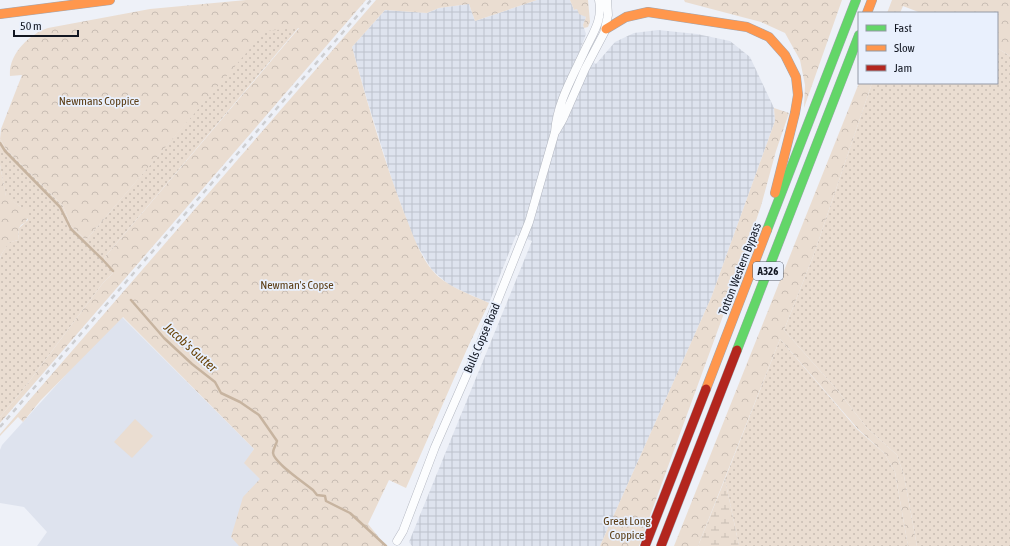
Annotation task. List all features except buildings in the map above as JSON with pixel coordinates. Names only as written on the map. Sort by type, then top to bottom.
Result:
[{"type":"main road","points":[[0,14],[110,0]]},
{"type":"main road","name":"Totton Western Bypass","points":[[645,546],[856,0]]},
{"type":"main road","points":[[867,12],[872,0]]},
{"type":"main road","points":[[606,29],[623,18],[635,13],[648,12],[747,27],[769,37],[785,54],[796,77],[798,95],[796,113],[759,253]]},
{"type":"main road","name":"A326","points":[[661,546],[858,38]]},
{"type":"street","name":"Bulls Copse Road","points":[[397,541],[403,531],[435,447],[482,342],[527,228],[555,132],[556,117],[566,91],[596,29],[600,12],[599,0]]},
{"type":"street","name":"Bulls Copse Road","points":[[555,132],[563,120],[585,69],[606,29],[608,15],[607,0]]},
{"type":"shaded area","points":[[537,0],[570,0],[574,10],[577,9],[586,17],[583,25],[586,34],[579,53],[596,64],[615,42],[634,33],[658,30],[697,34],[730,41],[750,57],[774,108],[775,121],[711,298],[600,546],[412,546],[409,542],[532,241],[516,235],[489,303],[449,285],[432,270],[415,242],[394,186],[352,47],[385,10],[427,13],[439,8],[469,4],[475,21]]},
{"type":"shaded area","points":[[120,315],[254,449],[245,463],[328,546],[37,546],[47,532],[24,507],[0,503],[0,450],[2,445]]},
{"type":"green space","name":"Newmans Coppice","points":[[246,0],[366,0],[0,423],[0,417],[22,391],[103,283],[113,273],[104,258],[299,28],[265,31],[86,240],[71,226],[63,206],[6,149],[0,139],[1,129],[22,75],[10,76],[12,60],[16,53],[27,40],[48,28],[150,9]]},
{"type":"green space","name":"Newman's Copse","points":[[376,0],[537,0],[475,21],[469,4],[439,8],[427,13],[385,10],[352,47],[369,109],[389,170],[419,249],[432,270],[444,281],[459,290],[489,303],[467,349],[406,488],[389,480],[368,524],[386,546],[239,546],[231,537],[243,497],[260,479],[244,463],[254,449],[123,317],[40,401],[23,422],[18,417],[0,436],[0,434]]},
{"type":"green space","points":[[570,0],[588,0],[590,22],[588,27],[584,28],[583,25],[586,17],[579,14],[577,9],[574,10]]},
{"type":"green space","points":[[684,0],[842,0],[804,108],[805,85],[800,60],[785,33],[761,22],[685,2]]},
{"type":"green space","points":[[892,0],[1010,0],[1010,56],[998,49],[998,12],[918,12],[903,6],[900,12],[887,12]]},
{"type":"green space","points":[[299,27],[104,258],[113,273],[103,283],[22,391],[0,417],[0,259],[7,243],[18,240],[19,228],[28,220],[21,207],[6,197],[0,165],[0,139],[6,149],[63,206],[71,226],[86,240],[265,30]]},
{"type":"green space","points":[[998,49],[1010,56],[1010,546],[917,546],[904,476],[897,455],[867,428],[838,391],[784,330],[814,254],[872,84],[998,84]]},
{"type":"green space","points":[[859,84],[872,84],[814,254],[784,330],[838,391],[867,428],[897,455],[904,476],[917,546],[908,546],[895,472],[884,453],[858,429],[780,339],[698,546],[674,546]]},
{"type":"green space","name":"Great Long Coppice","points":[[774,108],[789,113],[776,151],[761,206],[727,305],[639,546],[600,546],[711,298],[775,121]]},
{"type":"green space","points":[[0,165],[6,196],[21,207],[27,207],[28,215],[26,222],[19,228],[18,240],[8,243],[0,259]]},
{"type":"green space","points":[[780,339],[857,429],[884,453],[895,472],[908,546],[739,546],[725,479]]},
{"type":"green space","points":[[135,419],[153,436],[132,458],[114,442]]},
{"type":"green space","points":[[725,479],[739,546],[698,546]]},
{"type":"waterway","name":"Jacob's Gutter","points":[[0,143],[5,151],[60,207],[71,229],[113,271]]},
{"type":"waterway","name":"Jacob's Gutter","points":[[131,300],[164,338],[192,364],[215,382],[221,393],[240,402],[259,415],[277,441],[273,450],[275,457],[290,473],[313,490],[317,495],[325,496],[326,501],[350,513],[386,546]]},
{"type":"railway","points":[[0,427],[371,0]]},
{"type":"traffic: fast","points":[[767,230],[856,0]]},
{"type":"traffic: fast","points":[[737,350],[858,38]]},
{"type":"traffic: slow","points":[[0,14],[110,0]]},
{"type":"traffic: slow","points":[[867,12],[872,0]]},
{"type":"traffic: slow","points":[[606,29],[626,17],[648,12],[747,27],[769,37],[785,55],[796,77],[798,95],[775,193]]},
{"type":"traffic: slow","points":[[706,389],[767,230]]},
{"type":"traffic: jam","points":[[661,546],[737,350]]},
{"type":"traffic: jam","points":[[645,546],[706,389]]}]
